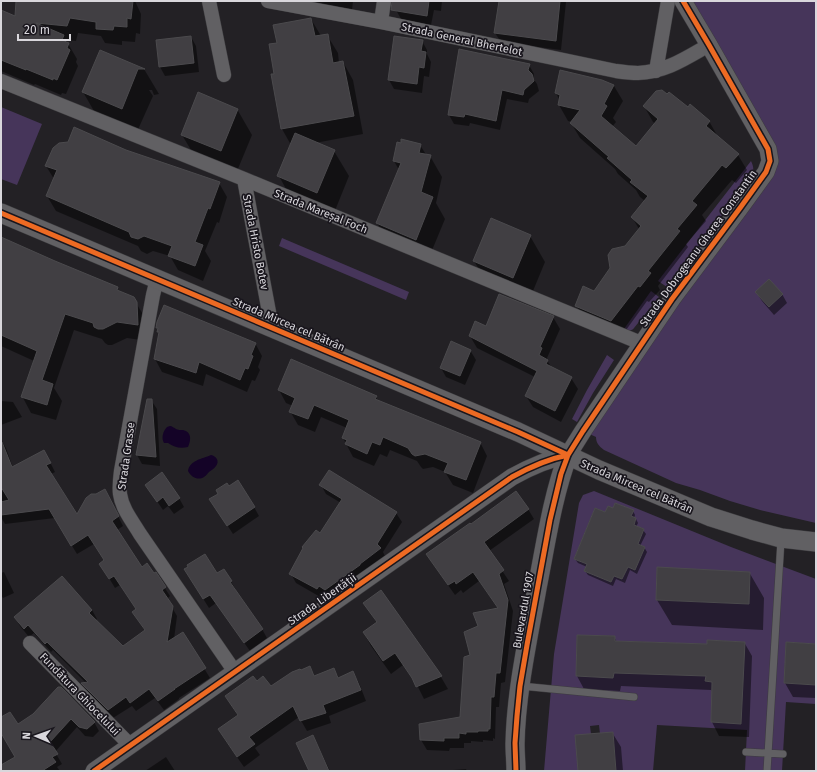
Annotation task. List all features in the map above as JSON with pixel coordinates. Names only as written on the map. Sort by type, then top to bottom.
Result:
[{"type":"main road","name":"Strada Mircea cel Bătrân","points":[[1,213],[518,432],[599,470],[711,517],[781,538],[816,542]]},
{"type":"main road","name":"Bulevardul 1907","points":[[516,771],[515,743],[520,686],[550,520],[561,474],[568,455]]},
{"type":"street","points":[[209,1],[224,74]]},
{"type":"street","name":"Strada General Bhertelot","points":[[268,1],[381,22],[616,71],[637,73],[656,71],[676,64],[709,44]]},
{"type":"street","points":[[381,22],[384,1]]},
{"type":"street","points":[[656,71],[668,1]]},
{"type":"street","name":"Strada Dobrogeanu Gherea Constantin","points":[[568,455],[583,430],[672,299],[766,172],[770,161],[768,149],[683,1]]},
{"type":"street","name":"Strada Mareșal Foch","points":[[1,81],[641,344]]},
{"type":"street","name":"Strada Hristo Botev","points":[[244,180],[272,328]]},
{"type":"street","name":"Strada Grasse","points":[[157,279],[121,471],[120,495],[127,513],[140,534],[235,672]]},
{"type":"street","name":"Strada Libertății","points":[[94,771],[512,478],[544,461],[568,455]]},
{"type":"street","name":"Fundătura Ghiocelului","points":[[30,643],[130,746]]},
{"type":"lane","points":[[767,771],[781,538]]},
{"type":"lane","points":[[520,686],[634,697]]},
{"type":"lane","points":[[746,752],[783,754]]},
{"type":"shaded area","points":[[683,1],[816,1],[816,523],[760,510],[676,483],[604,450],[598,444],[596,437],[583,431],[770,161]]},
{"type":"shaded area","points":[[1,107],[42,124],[17,185],[1,179]]},
{"type":"shaded area","points":[[751,161],[753,165],[753,173],[751,177],[667,287],[658,281]]},
{"type":"shaded area","points":[[282,238],[409,292],[406,300],[279,246]]},
{"type":"shaded area","points":[[651,291],[659,297],[632,330],[624,329]]},
{"type":"shaded area","points":[[607,355],[614,360],[577,422],[572,419]]},
{"type":"shaded area","points":[[170,426],[186,431],[189,434],[190,442],[188,447],[180,448],[164,443],[164,433],[167,427]]},
{"type":"shaded area","points":[[211,455],[216,458],[217,461],[214,468],[199,479],[191,475],[188,471],[191,464]]},
{"type":"shaded area","points":[[594,491],[731,547],[816,579],[816,644],[786,642],[784,683],[816,685],[816,704],[786,702],[782,771],[745,771],[747,730],[657,725],[653,771],[616,771],[613,733],[600,734],[599,725],[590,726],[591,734],[578,771],[544,771],[554,654],[579,503],[583,495]],"holes":[[[615,503],[633,510],[631,516],[636,518],[634,525],[644,529],[638,544],[645,547],[635,570],[628,567],[622,579],[614,576],[611,582],[584,571],[587,564],[574,559],[595,508],[605,512],[613,508]],[[657,568],[750,572],[749,604],[656,600]],[[577,635],[615,636],[615,641],[707,644],[707,640],[744,642],[741,723],[711,722],[712,681],[706,681],[706,676],[614,673],[613,678],[576,676]]]},
{"type":"building","points":[[16,1],[133,1],[131,19],[127,18],[127,27],[114,26],[113,30],[96,29],[96,22],[70,18],[67,26],[36,23],[64,35],[62,40],[69,43],[67,48],[70,50],[57,80],[53,78],[53,80],[1,60],[1,10],[15,16]]},
{"type":"building","points":[[392,1],[429,1],[427,16],[391,10]]},
{"type":"building","points":[[499,1],[560,1],[556,41],[494,33]]},
{"type":"building","points":[[311,18],[315,36],[328,34],[333,63],[343,61],[354,116],[281,129],[271,74],[274,74],[269,44],[277,43],[273,25]]},
{"type":"building","points":[[191,36],[194,63],[159,67],[156,40]]},
{"type":"building","points":[[394,36],[423,40],[421,51],[426,52],[424,68],[419,67],[417,84],[388,80]]},
{"type":"building","points":[[459,49],[530,64],[528,70],[532,74],[534,81],[524,90],[523,95],[502,90],[496,121],[465,114],[464,117],[448,115]]},
{"type":"building","points":[[100,50],[145,69],[138,69],[122,109],[82,92]]},
{"type":"building","points":[[560,70],[602,80],[614,85],[604,104],[607,106],[601,116],[636,146],[658,119],[643,106],[656,91],[662,90],[667,94],[669,92],[688,107],[690,104],[710,121],[706,126],[739,154],[726,168],[722,165],[692,201],[697,205],[677,229],[680,231],[648,271],[651,273],[640,287],[638,286],[611,321],[575,306],[583,286],[594,291],[610,268],[608,255],[612,249],[625,246],[641,226],[631,217],[648,196],[630,182],[632,180],[607,158],[609,157],[570,123],[580,110],[558,105],[560,95],[555,93]]},
{"type":"building","points":[[198,92],[238,109],[221,151],[181,135]]},
{"type":"building","points":[[74,127],[126,150],[220,182],[195,242],[203,245],[195,266],[168,256],[172,246],[144,236],[138,239],[131,237],[129,232],[46,196],[57,170],[45,166],[53,148],[59,143],[68,142]]},
{"type":"building","points":[[295,133],[335,150],[317,193],[277,176]]},
{"type":"building","points":[[401,139],[421,144],[419,153],[431,155],[421,192],[433,197],[416,240],[376,223],[401,163],[393,161],[397,142],[401,143]]},
{"type":"building","points":[[491,218],[531,235],[513,278],[473,261]]},
{"type":"building","points":[[1,237],[118,287],[117,290],[134,297],[137,302],[138,325],[117,322],[103,329],[98,329],[94,327],[93,323],[65,314],[42,380],[53,384],[47,405],[21,397],[37,351],[1,335]]},
{"type":"building","points":[[769,279],[783,294],[769,307],[755,292]]},
{"type":"building","points":[[499,294],[554,316],[540,347],[542,348],[539,355],[548,360],[546,364],[572,377],[555,411],[525,396],[537,371],[469,336],[475,321],[486,326]]},
{"type":"building","points":[[164,305],[256,343],[251,355],[253,356],[248,369],[245,368],[240,380],[199,362],[196,373],[154,359],[159,332],[157,332],[158,328],[156,328],[157,322]]},
{"type":"building","points":[[451,341],[471,350],[460,376],[440,368]]},
{"type":"building","points":[[291,359],[377,396],[375,399],[481,442],[466,480],[444,472],[448,463],[425,454],[415,456],[408,448],[383,437],[380,445],[372,442],[367,454],[345,444],[347,440],[342,438],[349,420],[314,405],[308,419],[289,412],[295,398],[278,390]]},
{"type":"building","points":[[147,399],[152,399],[156,457],[136,455]]},
{"type":"building","points":[[1,442],[12,467],[44,450],[51,463],[46,465],[77,514],[86,498],[91,494],[96,494],[105,489],[119,516],[112,521],[142,567],[147,563],[154,573],[156,572],[166,587],[162,590],[173,606],[167,642],[183,632],[206,668],[158,701],[149,689],[130,703],[126,697],[108,710],[81,683],[88,682],[47,642],[45,644],[28,625],[24,629],[14,617],[62,576],[92,610],[89,613],[123,646],[145,630],[132,612],[136,609],[114,576],[109,579],[99,564],[104,560],[88,535],[71,546],[49,509],[1,515],[1,502],[9,500],[1,487]]},
{"type":"building","points":[[329,470],[397,512],[377,544],[381,548],[325,590],[319,586],[317,589],[289,574],[303,548],[302,547],[316,530],[320,533],[342,499],[319,485]]},
{"type":"building","points":[[162,472],[180,498],[169,506],[163,497],[157,502],[145,485]]},
{"type":"building","points":[[238,480],[255,507],[227,526],[209,499],[218,494],[216,490],[227,483],[229,486]]},
{"type":"building","points":[[516,491],[529,509],[484,542],[504,570],[499,574],[508,600],[500,673],[496,673],[494,697],[491,697],[490,729],[488,729],[488,731],[466,732],[466,734],[459,733],[459,738],[444,738],[444,741],[420,740],[419,724],[460,717],[464,657],[470,655],[464,632],[478,626],[473,613],[498,608],[473,572],[456,584],[455,581],[448,585],[426,554],[470,523],[471,524]]},
{"type":"building","points":[[615,503],[634,510],[631,516],[636,518],[634,525],[644,529],[638,544],[645,547],[635,570],[628,567],[622,579],[614,576],[611,582],[584,571],[587,564],[574,559],[595,508],[605,512],[608,506],[613,508]]},
{"type":"building","points":[[205,554],[217,573],[224,569],[232,581],[230,582],[263,629],[244,643],[210,595],[203,599],[184,569],[188,567],[187,565]]},
{"type":"building","points":[[657,567],[750,572],[749,604],[656,600]]},
{"type":"building","points":[[381,590],[442,676],[416,687],[412,678],[395,653],[383,661],[363,632],[377,622],[363,603]]},
{"type":"building","points":[[577,635],[615,636],[615,641],[707,644],[707,640],[745,642],[741,724],[711,722],[712,682],[705,681],[706,676],[614,673],[613,678],[576,676]]},
{"type":"building","points":[[786,642],[816,644],[816,685],[784,683]]},
{"type":"building","points":[[310,666],[314,676],[334,668],[338,678],[353,671],[361,690],[323,705],[326,713],[300,721],[293,706],[249,737],[255,744],[237,757],[218,729],[238,715],[225,696],[253,676],[257,681],[263,676],[271,686],[292,672]]},
{"type":"building","points":[[58,687],[61,687],[95,722],[87,729],[79,727],[71,719],[50,742],[58,754],[52,757],[56,762],[42,771],[1,771],[1,765],[15,757],[1,733],[1,717],[10,712],[18,724],[33,714]]},
{"type":"building","points":[[613,732],[616,771],[578,771],[575,735]]},
{"type":"building","points":[[313,735],[329,771],[309,771],[296,743]]},
{"type":"cycle path","points":[[516,771],[515,743],[520,686],[550,520],[561,474],[568,455],[672,299],[766,172],[770,161],[768,149],[683,1]]},
{"type":"cycle path","points":[[1,213],[518,432],[568,455]]},
{"type":"cycle path","points":[[94,771],[512,477],[539,464],[568,455]]}]
